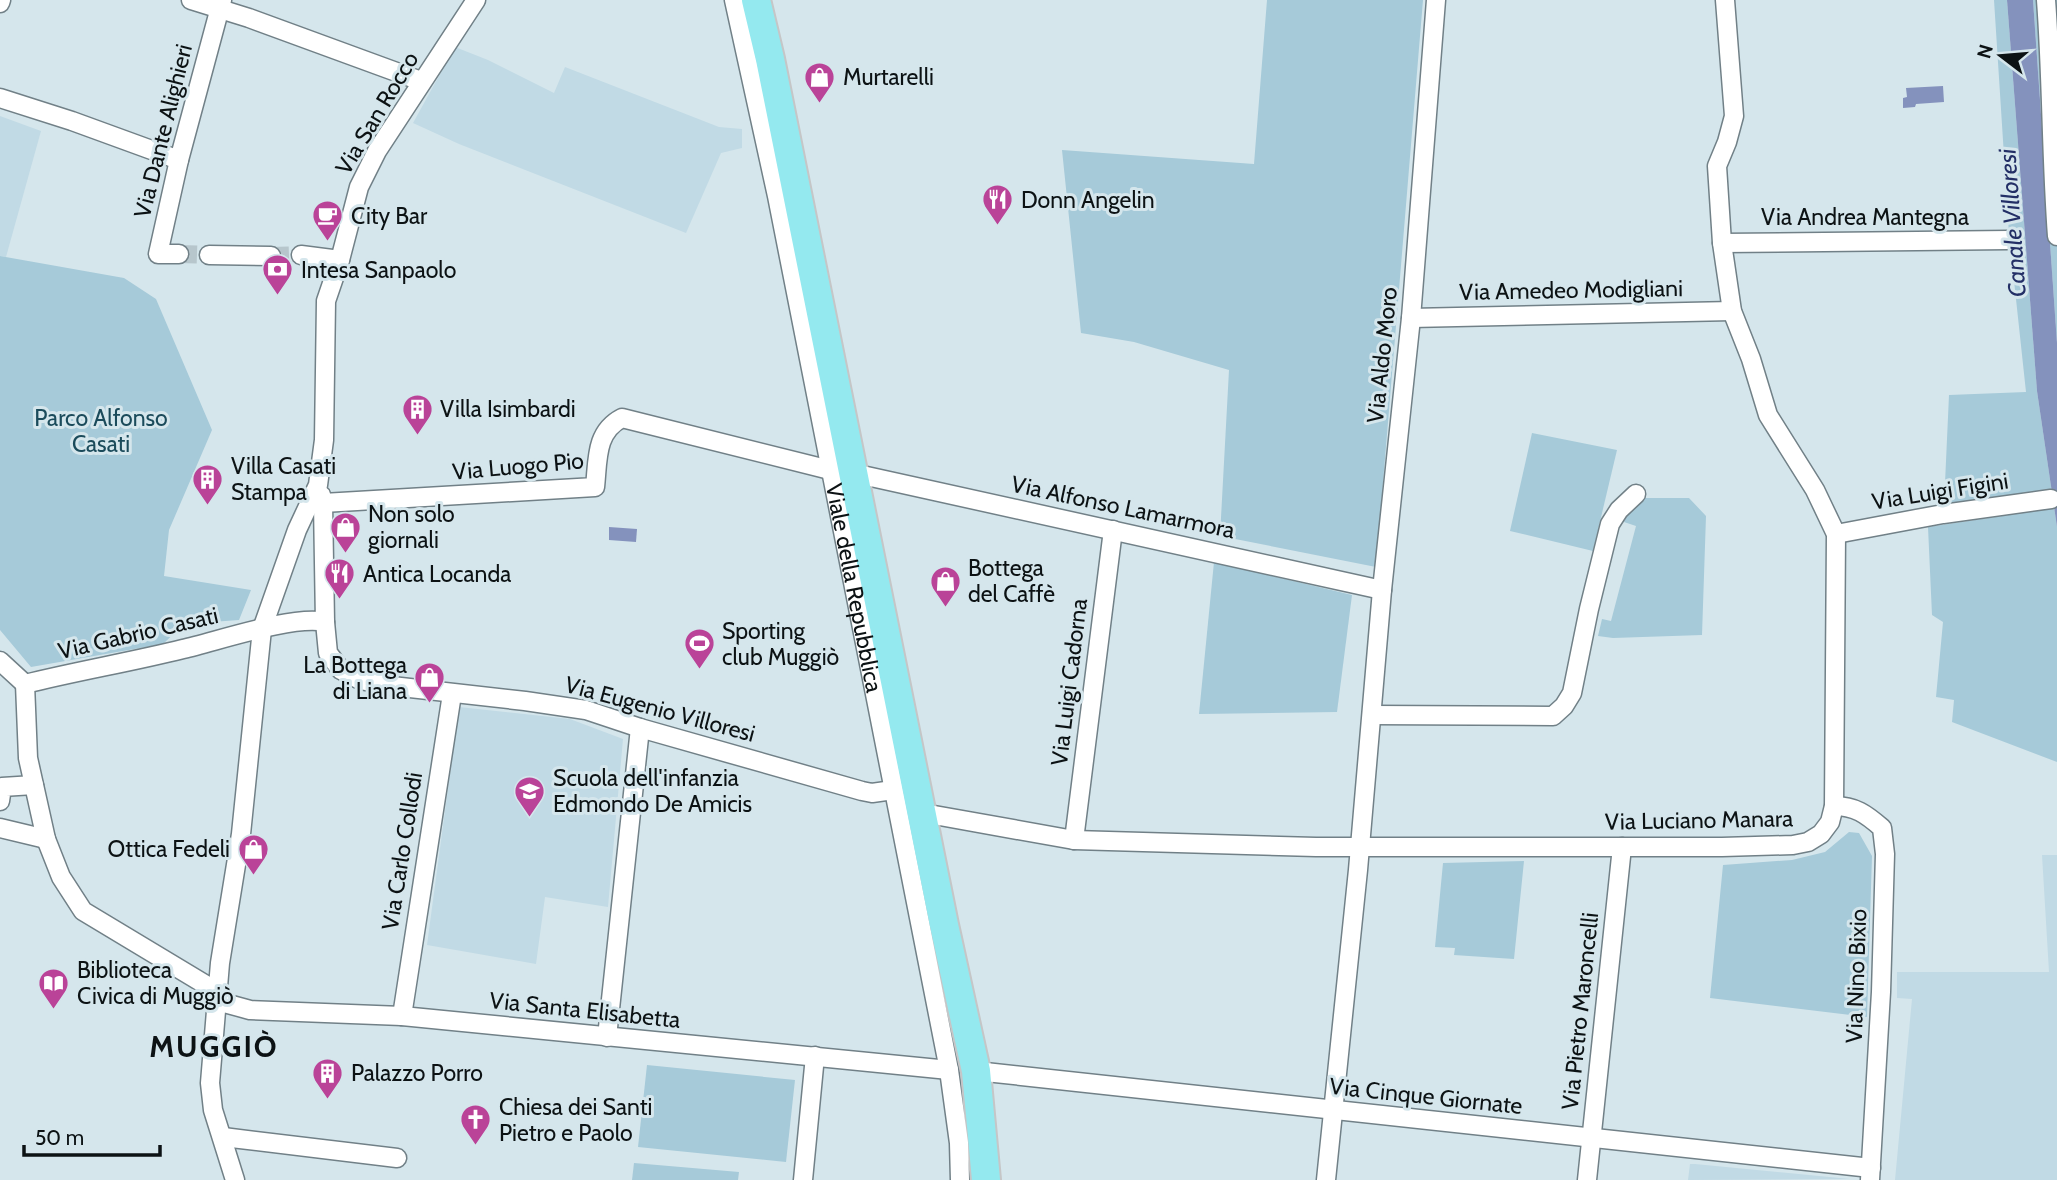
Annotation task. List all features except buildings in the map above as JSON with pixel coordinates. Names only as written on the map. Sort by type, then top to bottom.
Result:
[{"type":"main road","name":"Viale della Repubblica","points":[[757,0],[842,471],[923,813],[944,925],[962,1070],[984,1171]]},
{"type":"street","points":[[191,0],[220,5],[419,86]]},
{"type":"street","name":"Via San Rocco","points":[[318,485],[324,440],[324,313],[359,187],[377,150],[476,0]]},
{"type":"street","name":"Viale della Repubblica","points":[[734,0],[842,471],[892,790],[962,1070],[960,1180]]},
{"type":"street","name":"Via Aldo Moro","points":[[1326,1180],[1360,847],[1382,590],[1411,318],[1436,0]]},
{"type":"street","name":"Via Luciano Manara","points":[[923,813],[1074,840],[1360,847],[1793,845],[1808,842],[1821,834],[1830,822],[1834,806],[1836,534],[1815,490],[1768,415],[1751,359],[1732,311],[1722,243],[1717,166],[1734,116],[1724,0]]},
{"type":"street","points":[[2046,0],[2057,236]]},
{"type":"street","name":"Via Dante Alighieri","points":[[179,254],[158,254],[179,160],[220,5]]},
{"type":"street","points":[[0,98],[179,160]]},
{"type":"street","name":"Via Andrea Mantegna","points":[[1722,243],[2009,240]]},
{"type":"street","points":[[209,254],[271,256]]},
{"type":"street","points":[[301,255],[340,260]]},
{"type":"street","name":"Via Amedeo Modigliani","points":[[1411,318],[1732,311]]},
{"type":"street","name":"Via Luogo Pio","points":[[323,503],[595,487],[599,450],[605,430],[622,418],[842,471]]},
{"type":"street","name":"Via Alfonso Lamarmora","points":[[842,471],[1382,590]]},
{"type":"street","points":[[235,1180],[214,1110],[210,1083],[216,1001],[241,834],[262,629],[297,530],[318,485]]},
{"type":"street","name":"Via Eugenio Villoresi","points":[[318,485],[323,503],[328,653],[341,670],[351,677],[392,687],[586,710],[640,729],[872,793],[892,790]]},
{"type":"street","points":[[1372,715],[1553,716],[1564,706],[1572,693],[1610,524],[1619,510],[1636,494]]},
{"type":"street","name":"Via Luigi Figini","points":[[1836,534],[1943,514],[2052,499]]},
{"type":"street","name":"Via Luigi Cadorna","points":[[1074,840],[1113,530]]},
{"type":"street","name":"Via Gabrio Casati","points":[[25,684],[262,629],[312,619],[325,622]]},
{"type":"street","points":[[0,661],[25,684],[28,758],[46,839],[61,877],[83,911],[206,985],[216,1001]]},
{"type":"street","name":"Via Carlo Collodi","points":[[402,1016],[452,694]]},
{"type":"street","points":[[607,1037],[640,729]]},
{"type":"street","points":[[0,801],[2,787],[34,785]]},
{"type":"street","name":"Via Nino Bixio","points":[[1834,806],[1846,806],[1864,812],[1882,828],[1885,854],[1870,1174]]},
{"type":"street","points":[[0,828],[46,839]]},
{"type":"street","name":"Via Pietro Maroncelli","points":[[1587,1180],[1622,847]]},
{"type":"street","name":"Via Santa Elisabetta","points":[[216,1001],[250,1010],[402,1016],[962,1070]]},
{"type":"street","points":[[803,1180],[815,1056]]},
{"type":"street","name":"Via Cinque Giornate","points":[[962,1070],[1591,1138],[1870,1174]]},
{"type":"street","points":[[223,1137],[397,1158]]},
{"type":"shaded area","points":[[455,47],[488,60],[554,93],[565,67],[719,127],[742,129],[742,148],[721,153],[686,233],[459,144],[413,123]]},
{"type":"shaded area","points":[[0,116],[41,131],[6,257],[0,256]]},
{"type":"shaded area","name":"Scuola dell'infanzia Edmondo De Amicis","points":[[459,707],[570,719],[623,739],[608,907],[545,897],[536,964],[427,945]]},
{"type":"shaded area","points":[[2042,855],[2057,855],[2057,1180],[1895,1180],[1912,999],[1897,998],[1897,972],[2049,972]]},
{"type":"shaded area","points":[[1690,1164],[1695,1164],[1850,1179],[1688,1180]]},
{"type":"green space","points":[[1267,0],[1423,0],[1376,567],[1220,536],[1229,370],[1134,342],[1081,333],[1062,150],[1254,164]]},
{"type":"green space","points":[[1994,0],[2007,0],[2037,391],[2057,527],[2057,762],[1952,722],[1954,700],[1936,697],[1943,622],[1932,615],[1928,527],[2042,510],[2036,491],[1944,505],[1949,395],[2026,392],[2009,234]]},
{"type":"green space","points":[[2033,0],[2057,0],[2057,343]]},
{"type":"green space","name":"Parco Alfonso Casati","points":[[0,256],[124,278],[156,299],[212,430],[169,530],[164,576],[251,590],[239,620],[184,624],[163,644],[31,667],[0,630]]},
{"type":"green space","points":[[1532,433],[1617,450],[1593,551],[1510,531]]},
{"type":"green space","points":[[1645,498],[1689,498],[1706,516],[1702,635],[1613,638],[1598,636],[1602,619],[1611,621],[1636,526],[1624,522],[1629,509]]},
{"type":"green space","points":[[1214,562],[1352,595],[1337,712],[1199,714]]},
{"type":"green space","points":[[1849,832],[1859,833],[1872,856],[1867,1017],[1710,998],[1723,865],[1792,860],[1825,852]]},
{"type":"green space","points":[[1524,861],[1514,959],[1454,955],[1455,948],[1435,947],[1443,863]]},
{"type":"green space","points":[[647,1065],[795,1080],[786,1162],[638,1147]]},
{"type":"green space","points":[[634,1163],[739,1172],[738,1180],[632,1180]]},
{"type":"water","points":[[2007,0],[2033,0],[2057,343],[2057,527],[2037,391]]},
{"type":"water","points":[[1943,86],[1944,102],[1903,108],[1903,98],[1907,97],[1906,88]]},
{"type":"water","points":[[609,527],[637,529],[636,542],[609,540]]},
{"type":"tunnel","points":[[179,254],[209,255]]},
{"type":"tunnel","points":[[271,256],[301,255]]},
{"type":"place","name":"Murtarelli","points":[[820,104]]},
{"type":"place","name":"Donn Angelin","points":[[998,227]]},
{"type":"place","name":"City Bar","points":[[328,243]]},
{"type":"place","name":"Intesa Sanpaolo","points":[[278,297]]},
{"type":"place","name":"Villa Isimbardi","points":[[417,436]]},
{"type":"place","name":"Villa Casati Stampa","points":[[208,506]]},
{"type":"place","name":"Non solo giornali","points":[[345,554]]},
{"type":"place","name":"Antica Locanda","points":[[340,601]]},
{"type":"place","name":"Bottega del Caffè","points":[[945,608]]},
{"type":"place","name":"Sporting club Muggiò","points":[[699,671]]},
{"type":"place","name":"La Bottega di Liana","points":[[430,705]]},
{"type":"place","name":"Scuola dell'infanzia Edmondo De Amicis","points":[[530,818]]},
{"type":"place","name":"Ottica Fedeli","points":[[253,876]]},
{"type":"place","name":"Biblioteca Civica di Muggiò","points":[[54,1010]]},
{"type":"place","name":"Palazzo Porro","points":[[328,1100]]},
{"type":"place","name":"Chiesa dei Santi Pietro e Paolo","points":[[476,1147]]},
{"type":"district","name":"MUGGIÒ","points":[[214,1046]]},
{"type":"water label","name":"Canale Villoresi","points":[[2012,223]]}]
